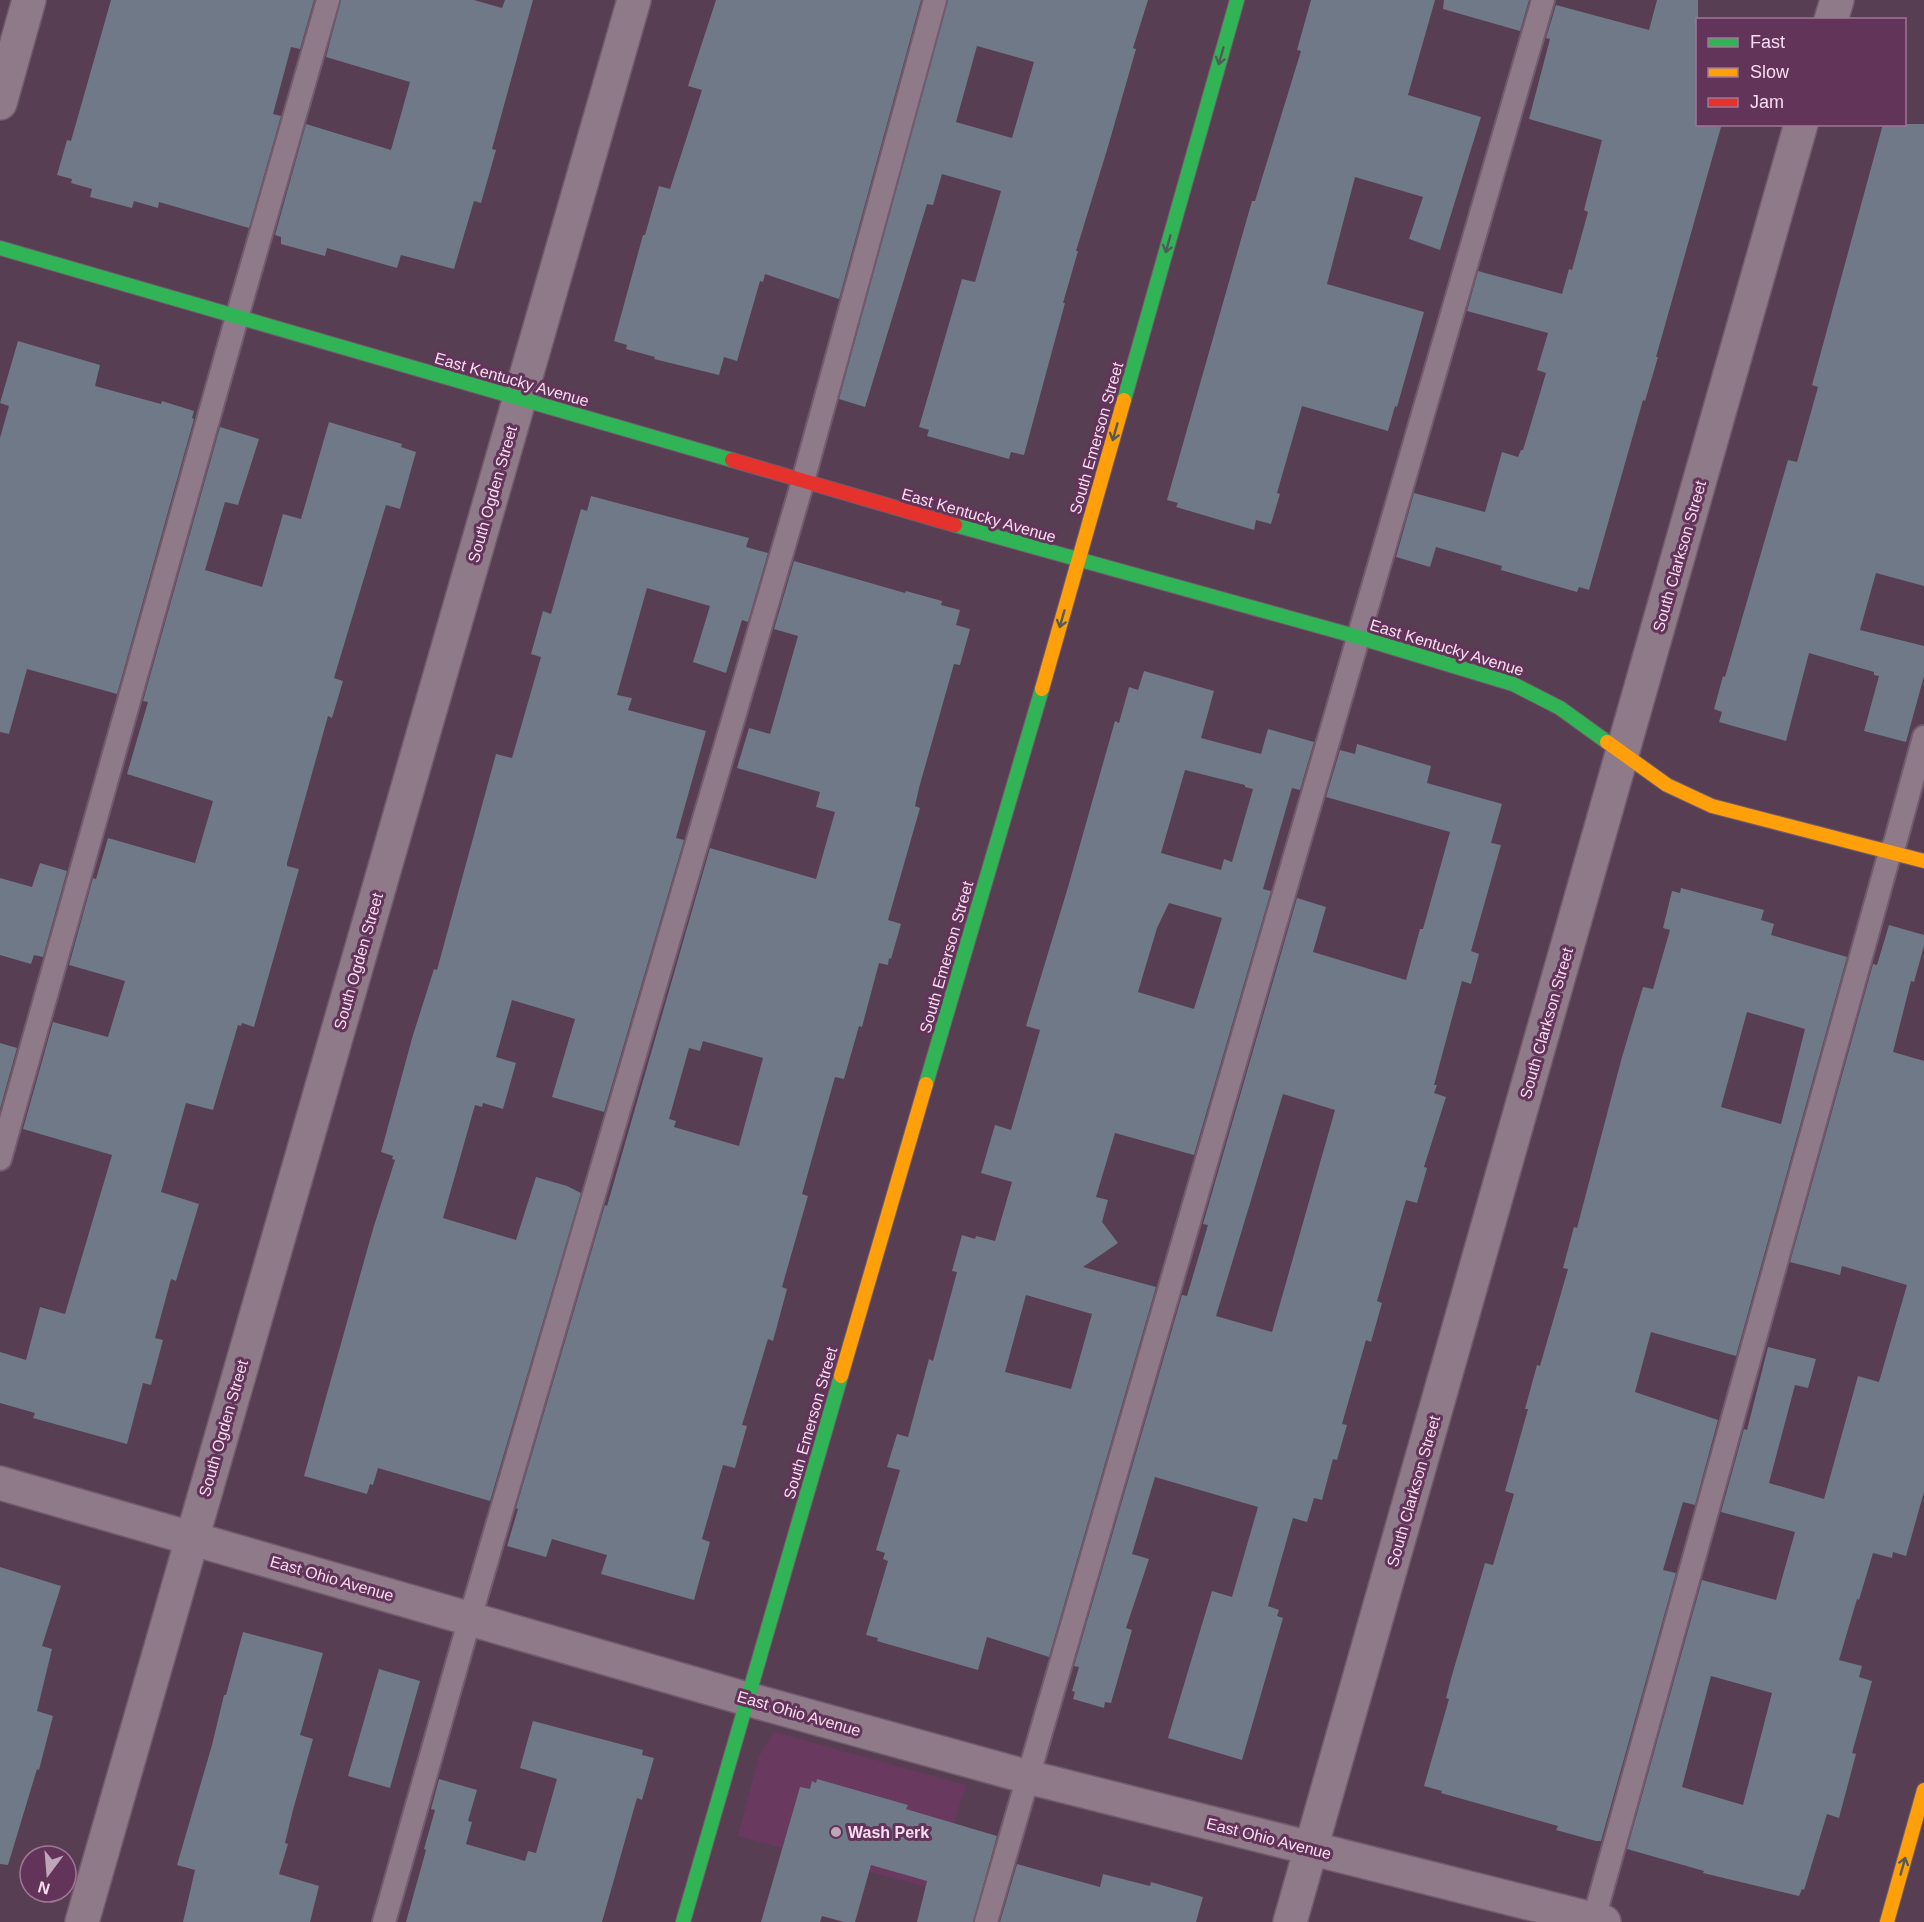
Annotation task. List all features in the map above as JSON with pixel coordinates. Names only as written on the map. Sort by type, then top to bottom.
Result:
[{"type":"street","points":[[0,103],[28,0]]},
{"type":"street","name":"South Ogden Street","points":[[82,1922],[634,0]]},
{"type":"street","name":"South Emerson Street","points":[[683,1922],[1078,561],[1237,0]]},
{"type":"street","points":[[1832,18],[1837,0]]},
{"type":"street","name":"South Clarkson Street","points":[[1290,1922],[1800,126]]},
{"type":"street","name":"East Kentucky Avenue","points":[[0,248],[1078,561],[1358,637],[1533,692],[1571,716],[1622,755],[1669,786],[1705,803],[1735,813],[1924,861]]},
{"type":"street","name":"East Ohio Avenue","points":[[0,1483],[747,1699],[1028,1777],[1597,1921]]},
{"type":"street","points":[[1887,1922],[1924,1791]]},
{"type":"lane","points":[[0,1159],[328,0]]},
{"type":"lane","points":[[384,1922],[470,1618],[803,481],[935,0]]},
{"type":"lane","points":[[986,1922],[1543,0]]},
{"type":"lane","points":[[1597,1921],[1890,852],[1895,843],[1924,737]]},
{"type":"shaded area","points":[[774,1732],[966,1785],[933,1889],[738,1836],[759,1756]]},
{"type":"building","points":[[111,0],[314,0],[300,49],[291,47],[273,114],[281,116],[249,228],[159,202],[158,208],[134,201],[132,208],[90,197],[92,189],[71,183],[72,179],[57,175],[67,140],[71,141]]},
{"type":"building","points":[[341,0],[474,0],[502,8],[505,0],[533,0],[492,149],[496,150],[481,203],[474,201],[454,269],[401,255],[397,268],[327,248],[325,256],[281,244],[281,237],[275,235],[306,124],[391,150],[410,82],[326,57]]},
{"type":"building","points":[[716,0],[921,0],[839,299],[765,274],[763,282],[760,281],[737,361],[724,357],[719,375],[654,359],[655,357],[626,349],[627,345],[614,341],[659,186],[670,189],[702,90],[688,86]]},
{"type":"building","points":[[948,0],[1148,0],[1133,48],[1136,49],[1076,251],[1078,251],[1063,303],[1065,303],[1024,455],[1011,452],[1009,459],[927,436],[929,430],[919,427],[962,279],[975,282],[1001,191],[942,174],[933,205],[927,204],[865,407],[839,399]],"holes":[[[977,46],[1034,62],[1012,138],[956,122]]]},
{"type":"building","points":[[1311,0],[1435,0],[1408,95],[1481,117],[1440,250],[1409,239],[1423,197],[1355,177],[1327,284],[1424,312],[1397,407],[1395,406],[1388,431],[1302,406],[1277,493],[1280,494],[1271,524],[1256,520],[1254,530],[1176,507],[1178,503],[1167,500],[1252,201],[1255,201],[1301,51],[1297,50]]},
{"type":"building","points":[[1444,0],[1529,0],[1520,31],[1443,9]]},
{"type":"building","points":[[1657,0],[1698,0],[1696,126],[1721,127],[1656,357],[1658,357],[1645,401],[1643,400],[1589,590],[1579,587],[1577,592],[1501,570],[1502,566],[1436,547],[1430,567],[1396,557],[1414,493],[1485,512],[1502,452],[1518,457],[1523,450],[1546,373],[1537,370],[1548,333],[1467,311],[1478,271],[1562,294],[1569,269],[1572,270],[1588,212],[1584,210],[1602,140],[1529,119],[1550,39],[1546,38],[1556,5],[1649,30]]},
{"type":"building","points":[[1924,124],[1924,586],[1876,573],[1860,630],[1924,646],[1924,676],[1906,742],[1864,731],[1879,676],[1874,675],[1874,672],[1809,653],[1786,741],[1719,722],[1722,712],[1714,709],[1788,460],[1797,462],[1818,387],[1812,385],[1882,126]]},
{"type":"building","points":[[18,341],[100,365],[95,386],[161,404],[162,401],[194,411],[192,418],[194,419],[117,694],[27,669],[9,734],[0,732],[0,438],[9,406],[0,403]]},
{"type":"building","points":[[329,422],[402,444],[401,447],[416,452],[400,509],[386,505],[334,678],[343,681],[332,718],[328,716],[287,863],[287,866],[299,869],[254,1027],[242,1023],[241,1026],[238,1025],[213,1110],[186,1103],[161,1192],[199,1204],[176,1281],[171,1279],[155,1338],[163,1340],[151,1385],[143,1383],[127,1444],[33,1418],[35,1413],[0,1403],[0,1352],[26,1360],[40,1307],[65,1314],[112,1155],[23,1129],[53,1022],[108,1037],[125,981],[69,965],[93,878],[96,879],[108,838],[195,863],[213,801],[127,774],[148,702],[143,701],[220,427],[259,439],[238,505],[225,502],[205,570],[262,587],[283,514],[301,519]]},
{"type":"building","points":[[591,496],[749,538],[746,547],[768,553],[748,622],[742,620],[726,673],[693,662],[710,606],[647,588],[617,695],[632,698],[628,710],[706,731],[676,838],[684,840],[604,1112],[552,1097],[575,1019],[512,1000],[496,1057],[516,1063],[503,1109],[483,1103],[482,1107],[475,1105],[443,1218],[516,1240],[536,1177],[567,1186],[581,1193],[490,1501],[378,1468],[373,1485],[370,1484],[367,1494],[304,1476],[373,1229],[395,1160],[392,1159],[393,1156],[381,1152],[413,1035],[434,969],[437,970],[496,754],[512,758],[541,657],[531,654],[543,611],[551,614],[581,509],[587,511]]},
{"type":"building","points":[[794,561],[905,593],[906,591],[942,601],[941,605],[960,610],[956,625],[970,629],[960,665],[954,664],[919,788],[915,806],[920,808],[888,920],[901,924],[888,965],[879,963],[862,1027],[859,1026],[844,1079],[835,1077],[802,1194],[808,1196],[782,1287],[787,1289],[773,1341],[768,1339],[742,1425],[747,1426],[735,1468],[723,1465],[702,1539],[710,1542],[694,1600],[601,1574],[607,1555],[552,1539],[546,1557],[507,1546],[518,1509],[516,1508],[605,1205],[607,1206],[710,848],[816,879],[835,812],[816,807],[820,792],[737,768],[749,728],[770,734],[798,636],[774,629]],"holes":[[[703,1041],[763,1058],[739,1146],[674,1127],[676,1121],[669,1119],[689,1048],[700,1051]]]},
{"type":"building","points":[[1144,671],[1214,691],[1201,738],[1261,754],[1268,729],[1314,742],[1300,790],[1292,788],[1263,889],[1271,891],[1194,1155],[1115,1133],[1096,1197],[1108,1200],[1102,1222],[1118,1243],[1083,1267],[1156,1287],[1049,1657],[987,1637],[978,1670],[877,1641],[878,1638],[866,1635],[888,1561],[883,1559],[885,1553],[876,1550],[900,1470],[887,1467],[897,1434],[908,1437],[929,1359],[933,1361],[957,1272],[952,1271],[962,1235],[995,1241],[1012,1182],[981,1173],[995,1125],[1011,1130],[1040,1030],[1026,1026],[1115,721],[1119,723],[1129,687],[1138,690]],"holes":[[[1185,770],[1253,789],[1232,862],[1224,859],[1221,870],[1161,853]],[[1169,903],[1222,918],[1194,1009],[1138,992],[1157,928]],[[1026,1295],[1092,1314],[1071,1389],[1005,1372]]]},
{"type":"building","points":[[1357,744],[1431,766],[1427,783],[1502,804],[1491,843],[1501,845],[1471,951],[1479,954],[1471,984],[1462,981],[1434,1085],[1437,1085],[1434,1093],[1446,1097],[1424,1167],[1427,1168],[1417,1203],[1406,1200],[1377,1301],[1382,1303],[1371,1342],[1366,1340],[1342,1424],[1347,1425],[1337,1460],[1333,1459],[1322,1500],[1314,1498],[1307,1522],[1293,1518],[1268,1606],[1279,1610],[1277,1616],[1283,1618],[1242,1760],[1168,1738],[1212,1591],[1232,1597],[1258,1507],[1155,1477],[1132,1554],[1149,1559],[1126,1628],[1132,1630],[1111,1703],[1105,1702],[1104,1708],[1073,1699],[1075,1692],[1072,1691],[1079,1667],[1074,1666],[1182,1295],[1187,1296],[1208,1225],[1203,1224],[1297,898],[1326,907],[1313,952],[1406,980],[1420,929],[1423,929],[1450,832],[1326,797],[1340,750],[1355,754]],"holes":[[[1283,1094],[1335,1110],[1272,1332],[1216,1316]]]},
{"type":"building","points":[[40,863],[67,871],[43,957],[34,955],[31,964],[0,955],[0,878],[32,887]]},
{"type":"building","points":[[1681,888],[1764,910],[1761,920],[1774,924],[1771,935],[1847,957],[1736,1356],[1651,1332],[1635,1392],[1718,1420],[1695,1505],[1683,1502],[1663,1570],[1676,1573],[1601,1841],[1596,1841],[1556,1830],[1558,1826],[1441,1793],[1442,1791],[1424,1786],[1449,1699],[1446,1698],[1452,1675],[1485,1563],[1493,1565],[1514,1494],[1505,1491],[1528,1409],[1525,1409],[1568,1269],[1563,1268],[1574,1227],[1577,1228],[1622,1057],[1643,987],[1653,989],[1670,930],[1663,928],[1672,891],[1680,893]],"holes":[[[1747,1012],[1805,1029],[1781,1124],[1721,1107]]]},
{"type":"building","points":[[1889,925],[1924,935],[1924,946],[1914,982],[1911,981],[1893,1052],[1924,1061],[1924,1492],[1906,1556],[1893,1552],[1892,1558],[1873,1553],[1859,1600],[1857,1599],[1839,1660],[1862,1666],[1859,1677],[1872,1681],[1852,1753],[1856,1754],[1839,1818],[1827,1814],[1804,1890],[1802,1889],[1799,1896],[1703,1873],[1704,1871],[1627,1849],[1702,1580],[1776,1600],[1795,1532],[1721,1512],[1744,1429],[1747,1430],[1768,1347],[1816,1359],[1808,1388],[1795,1385],[1769,1483],[1824,1499],[1858,1376],[1879,1382],[1907,1285],[1842,1266],[1840,1275],[1790,1262],[1873,964],[1877,965]],"holes":[[[1711,1676],[1772,1693],[1743,1805],[1682,1787]]]},
{"type":"building","points":[[0,1043],[17,1048],[0,1109]]},
{"type":"building","points":[[0,1567],[61,1586],[42,1646],[52,1649],[37,1711],[53,1716],[39,1770],[37,1769],[8,1865],[0,1864]]},
{"type":"building","points":[[243,1632],[323,1653],[300,1735],[313,1739],[293,1810],[285,1843],[288,1844],[279,1874],[319,1886],[310,1922],[183,1922],[195,1870],[177,1865]]},
{"type":"building","points":[[379,1669],[420,1681],[390,1788],[348,1776]]},
{"type":"building","points":[[533,1721],[643,1750],[642,1755],[654,1758],[642,1800],[637,1798],[602,1922],[406,1922],[426,1850],[424,1849],[435,1810],[431,1809],[439,1779],[477,1790],[468,1821],[472,1822],[466,1844],[525,1861],[528,1851],[536,1853],[557,1779],[520,1768]]},
{"type":"building","points":[[817,1779],[908,1805],[906,1809],[997,1836],[973,1922],[917,1922],[927,1881],[871,1865],[855,1922],[844,1922],[822,1916],[820,1922],[761,1922],[800,1787],[810,1789],[812,1781],[816,1783]]},
{"type":"building","points":[[1017,1864],[1100,1887],[1103,1874],[1150,1886],[1151,1882],[1203,1897],[1196,1922],[1000,1922]]},
{"type":"traffic: fast","points":[[1124,400],[1237,0]]},
{"type":"traffic: fast","points":[[0,248],[732,460]]},
{"type":"traffic: fast","points":[[955,525],[1358,637],[1513,684],[1560,708],[1607,742]]},
{"type":"traffic: fast","points":[[926,1084],[1042,689]]},
{"type":"traffic: fast","points":[[683,1922],[841,1376]]},
{"type":"traffic: slow","points":[[1042,689],[1124,400]]},
{"type":"traffic: slow","points":[[1607,742],[1667,785],[1712,806],[1924,861]]},
{"type":"traffic: slow","points":[[841,1376],[926,1084]]},
{"type":"traffic: slow","points":[[1887,1922],[1924,1790]]},
{"type":"traffic: jam","points":[[732,460],[955,525]]},
{"type":"place","name":"Wash Perk","points":[[836,1832]]}]
